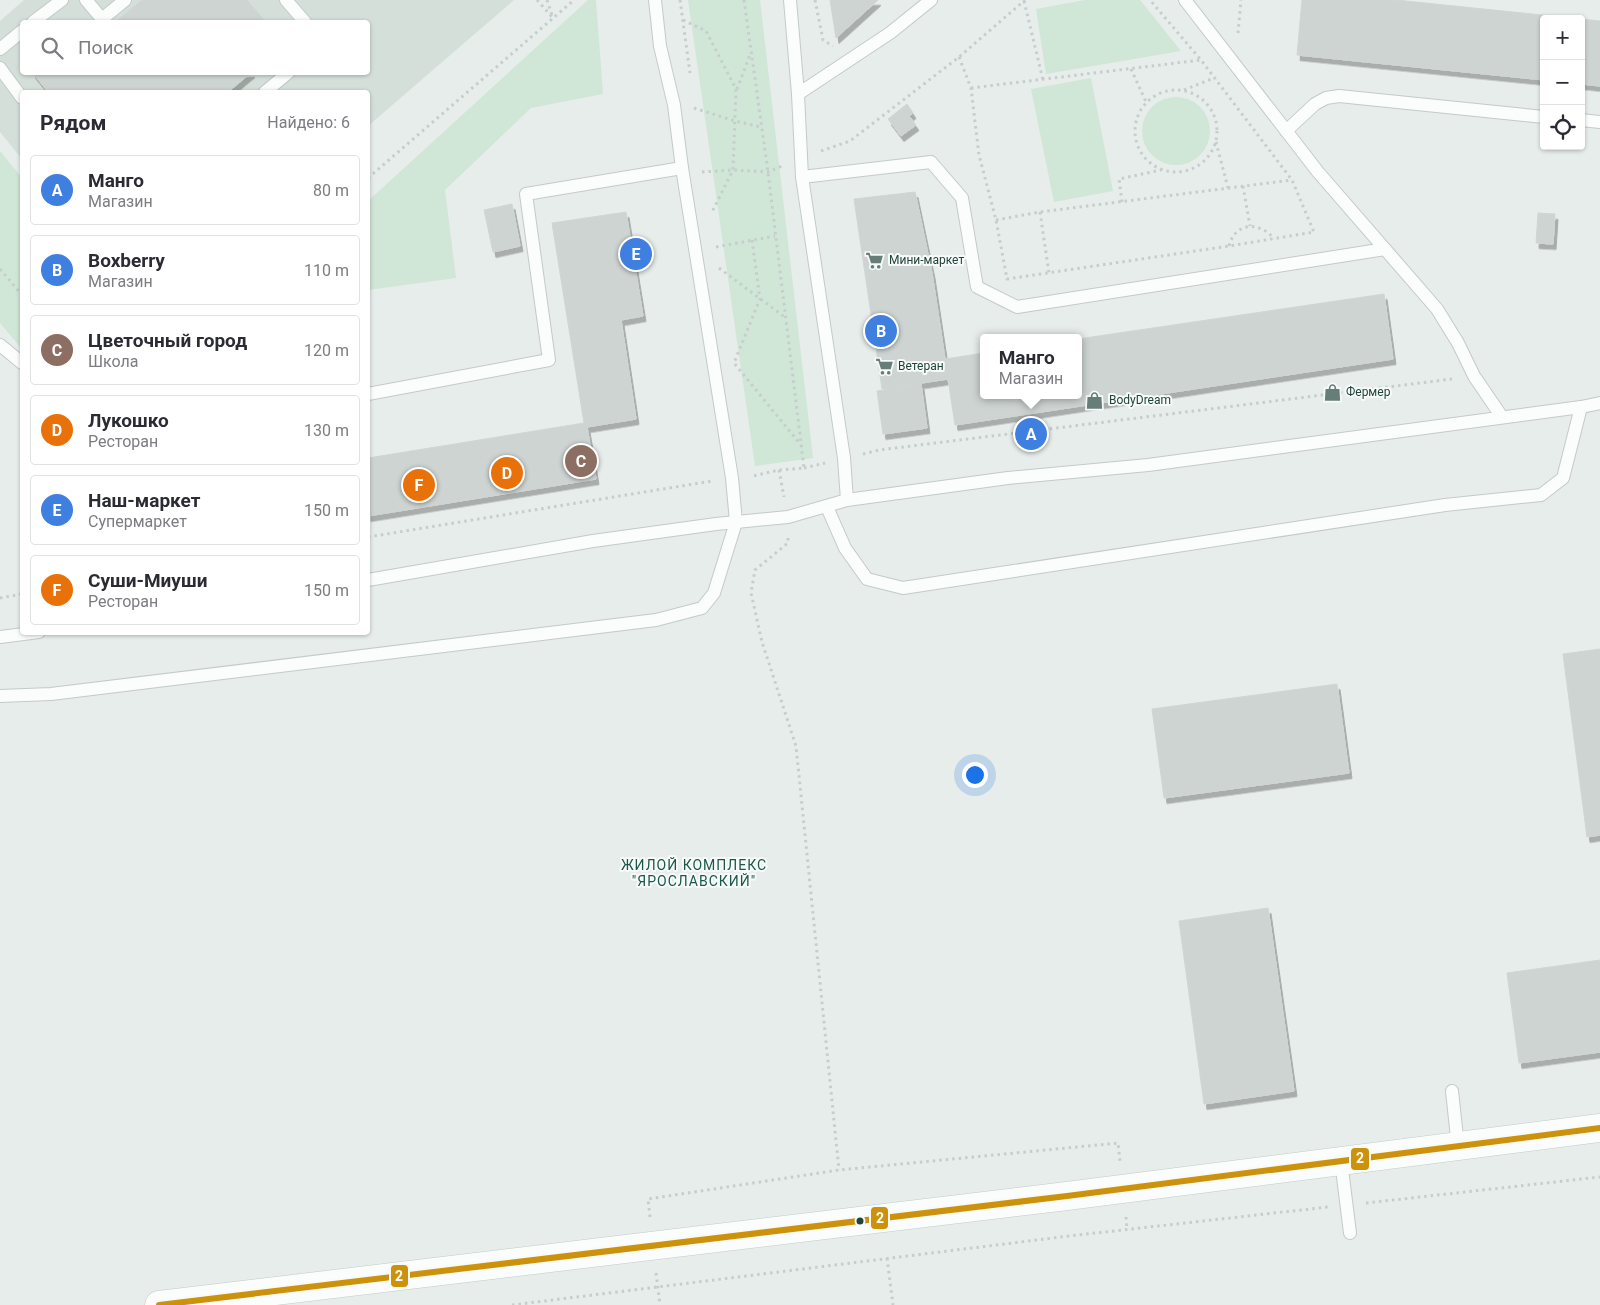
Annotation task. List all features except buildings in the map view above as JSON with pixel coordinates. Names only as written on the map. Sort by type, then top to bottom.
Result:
[{"type":"street","points":[[159,1305],[486,1267],[1600,1128]]},
{"type":"lane","points":[[36,20],[62,0]]},
{"type":"lane","points":[[86,0],[102,19],[125,0]]},
{"type":"lane","points":[[286,0],[303,20]]},
{"type":"lane","points":[[0,696],[61,693],[656,620],[702,608],[714,593],[736,522],[732,478],[682,168],[674,105],[660,46],[655,0]]},
{"type":"lane","points":[[790,0],[798,94],[802,178],[844,458],[847,500]]},
{"type":"lane","points":[[798,94],[890,33],[931,0]]},
{"type":"lane","points":[[1184,0],[1318,172],[1437,309],[1458,343],[1474,376],[1502,416]]},
{"type":"lane","points":[[0,49],[20,33]]},
{"type":"lane","points":[[0,68],[20,95]]},
{"type":"lane","points":[[267,90],[285,75]]},
{"type":"lane","points":[[1286,131],[1315,104],[1326,98],[1338,96],[1540,117]]},
{"type":"lane","points":[[1585,120],[1600,122]]},
{"type":"lane","points":[[802,178],[931,162],[962,198],[977,287],[1017,307],[1385,248]]},
{"type":"lane","points":[[370,394],[548,360],[526,194],[682,168]]},
{"type":"lane","points":[[0,345],[20,360]]},
{"type":"lane","points":[[370,580],[594,541],[788,517],[847,500],[1008,478],[1148,464],[1600,403]]},
{"type":"lane","points":[[826,507],[845,548],[867,579],[903,588],[1445,505],[1541,495],[1563,478],[1581,407]]},
{"type":"lane","points":[[0,637],[20,634]]},
{"type":"lane","points":[[1452,1091],[1458,1146]]},
{"type":"lane","points":[[1341,1161],[1350,1232]]},
{"type":"path","points":[[537,0],[553,18]]},
{"type":"path","points":[[546,0],[553,18]]},
{"type":"path","points":[[370,176],[574,0]]},
{"type":"path","points":[[370,537],[752,476],[779,470],[804,468],[768,172],[744,0]]},
{"type":"path","points":[[815,0],[823,40],[839,51]]},
{"type":"path","points":[[682,168],[703,172],[734,170],[768,172],[850,141],[959,57],[1025,0],[1043,80]]},
{"type":"path","points":[[959,57],[971,88],[979,155],[996,220],[1007,279],[1314,232],[1292,180],[1201,60],[1150,0]]},
{"type":"path","points":[[683,19],[706,31],[736,89]]},
{"type":"path","points":[[690,215],[710,216],[734,170],[736,89],[751,53]]},
{"type":"path","points":[[971,88],[1201,60]]},
{"type":"path","points":[[1131,69],[1146,102]]},
{"type":"path","points":[[1183,90],[1214,78]]},
{"type":"path","points":[[1216,141],[1211,152],[1203,162],[1180,172],[1168,172],[1146,160],[1139,149],[1135,137],[1135,124],[1139,112],[1146,102],[1156,94],[1169,90],[1183,90],[1196,95],[1207,104],[1214,115],[1217,129],[1216,141],[1228,188]]},
{"type":"path","points":[[674,105],[694,108],[761,127]]},
{"type":"path","points":[[1122,202],[1119,179],[1162,170]]},
{"type":"path","points":[[996,220],[1040,212],[1292,180]]},
{"type":"path","points":[[1243,186],[1250,226]]},
{"type":"path","points":[[1040,212],[1048,273]]},
{"type":"path","points":[[1230,246],[1231,239],[1237,231],[1250,226],[1265,230],[1274,239]]},
{"type":"path","points":[[715,247],[775,236]]},
{"type":"path","points":[[752,240],[760,299],[734,363],[802,446]]},
{"type":"path","points":[[718,267],[786,318]]},
{"type":"path","points":[[0,269],[20,293]]},
{"type":"path","points":[[879,450],[1441,380]]},
{"type":"path","points":[[788,543],[755,570],[751,593],[762,642],[796,746],[839,1170]]},
{"type":"path","points":[[0,598],[20,594]]},
{"type":"path","points":[[648,1199],[839,1170],[1118,1142]]},
{"type":"path","points":[[512,1305],[1069,1236],[1600,1177]]},
{"type":"path","points":[[887,1258],[892,1305]]},
{"type":"path","points":[[658,1287],[660,1305]]},
{"type":"shaded area","points":[[24,0],[514,0],[370,124],[370,90],[20,90],[20,157],[0,132],[0,21]]},
{"type":"green space","points":[[588,0],[596,0],[603,94],[531,108],[445,190],[456,278],[370,290],[370,199]]},
{"type":"green space","points":[[688,0],[760,0],[813,458],[755,466]]},
{"type":"green space","points":[[1085,0],[1140,0],[1181,51],[1046,74],[1036,9]]},
{"type":"green space","points":[[1091,78],[1113,191],[1054,202],[1031,89]]},
{"type":"green space","points":[[1169,97],[1183,97],[1195,102],[1205,112],[1210,124],[1210,138],[1205,150],[1195,160],[1183,165],[1169,165],[1157,160],[1147,150],[1142,138],[1142,124],[1147,112],[1157,102]]},
{"type":"green space","points":[[0,151],[20,176],[20,347],[0,323]]},
{"type":"transit line","name":"2","points":[[159,1305],[1067,1196],[1600,1128]]},
{"type":"place","name":"Наш-маркет","points":[[636,254]]},
{"type":"place","name":"Мини-маркет","points":[[875,260]]},
{"type":"place","name":"Boxberry","points":[[881,331]]},
{"type":"place","name":"Ветеран","points":[[884,366]]},
{"type":"place","name":"Фермер","points":[[1332,392]]},
{"type":"place","name":"BodyDream","points":[[1095,400]]},
{"type":"place","name":"Манго","points":[[1031,434]]},
{"type":"place","name":"Цветочный город","points":[[581,461]]},
{"type":"place","name":"Лукошко","points":[[507,473]]},
{"type":"place","name":"Суши-Миуши","points":[[419,485]]},
{"type":"district","name":"ЖИЛОЙ КОМПЛЕКС \"ЯРОСЛАВСКИЙ\"","points":[[694,874]]}]
